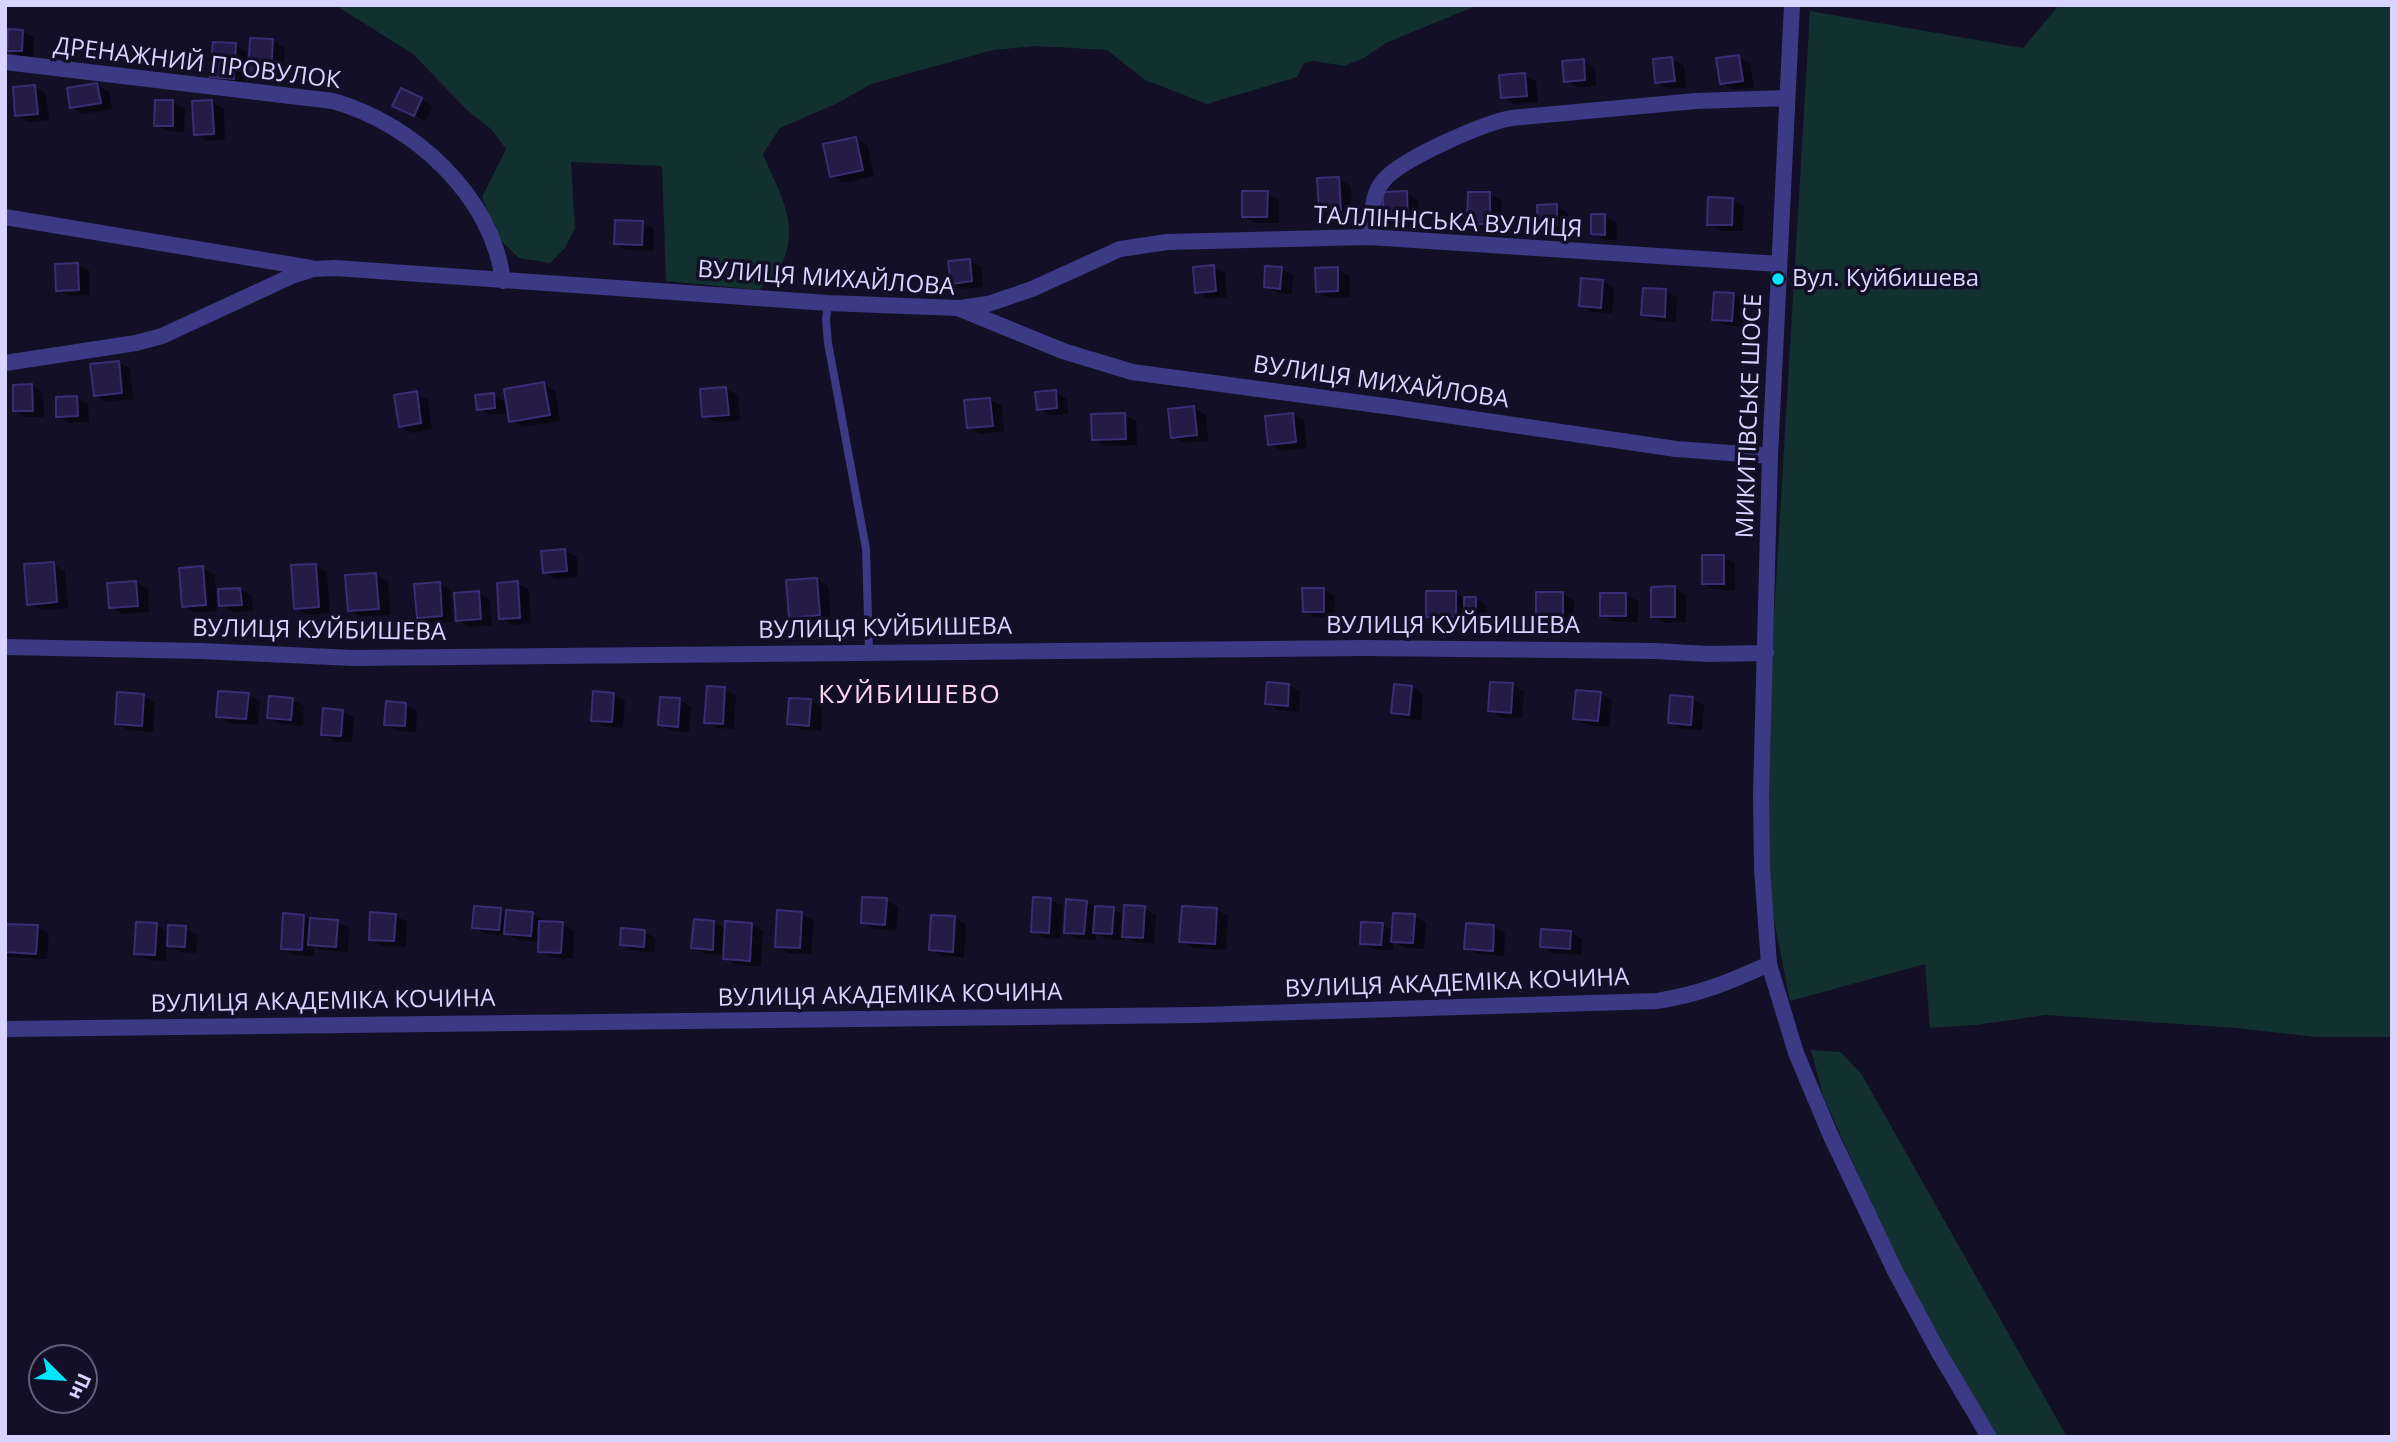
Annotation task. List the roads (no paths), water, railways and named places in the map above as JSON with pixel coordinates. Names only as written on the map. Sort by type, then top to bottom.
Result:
[{"type":"street","name":"МИКИТІВСЬКЕ ШОСЕ","points":[[1792,5],[1770,456],[1761,844],[1769,964],[1796,1053],[1836,1147],[1895,1271],[1989,1437]]},
{"type":"street","name":"ДРЕНАЖНИЙ ПРОВУЛОК","points":[[5,62],[333,101],[357,107],[380,118],[459,181],[497,252],[503,281]]},
{"type":"street","points":[[1369,237],[1374,198],[1383,180],[1404,164],[1489,123],[1511,118],[1696,101],[1787,98]]},
{"type":"street","points":[[5,217],[313,269]]},
{"type":"street","name":"ТАЛЛІННСЬКА ВУЛИЦЯ","points":[[958,308],[988,304],[1032,289],[1120,249],[1142,244],[1369,237],[1779,264]]},
{"type":"street","name":"ВУЛИЦЯ МИХАЙЛОВА","points":[[5,363],[136,343],[162,336],[265,287],[313,269],[335,268],[828,303],[958,308],[1063,351],[1132,372],[1676,449],[1770,456]]},
{"type":"street","name":"ВУЛИЦЯ КУЙБИШЕВА","points":[[5,647],[201,651],[354,658],[1364,648],[1766,653]]},
{"type":"street","name":"ВУЛИЦЯ АКАДЕМІКА КОЧИНА","points":[[5,1029],[1198,1016],[1643,1001],[1691,995],[1715,988],[1769,964]]},
{"type":"lane","points":[[828,303],[828,343],[866,549],[869,652]]},
{"type":"place","name":"Вул. Куйбишева","points":[[1778,279]]},
{"type":"district","name":"КУЙБИШЕВО","points":[[910,696]]}]
